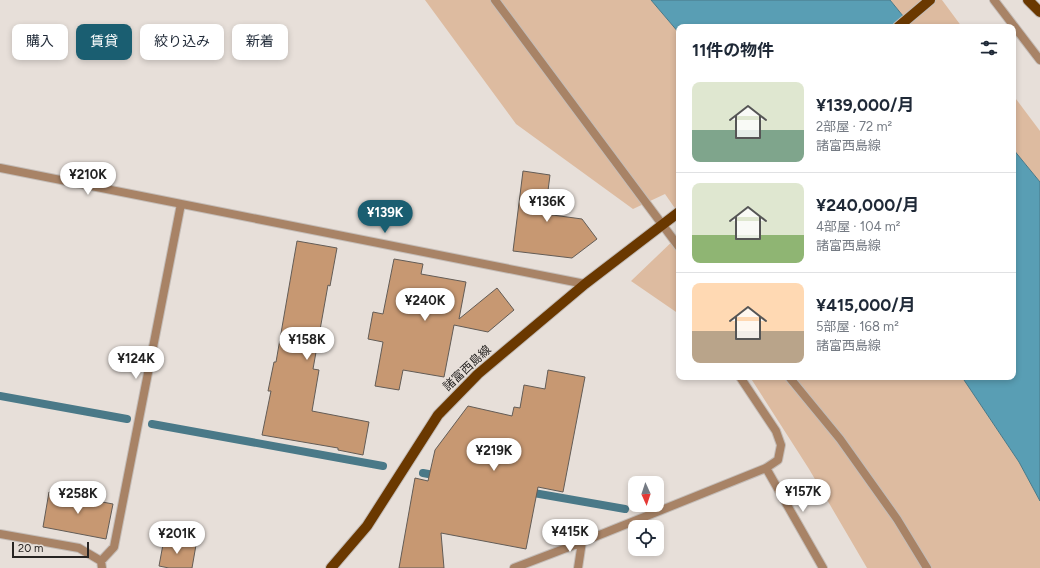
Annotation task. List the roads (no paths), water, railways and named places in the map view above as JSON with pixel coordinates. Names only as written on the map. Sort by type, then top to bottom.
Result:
[{"type":"main road","points":[[902,24],[930,0]]},
{"type":"main road","points":[[1028,0],[1040,12]]},
{"type":"main road","name":"諸富西島線","points":[[331,568],[367,526],[438,415],[478,374],[585,284],[676,214]]},
{"type":"street","points":[[495,0],[676,243]]},
{"type":"street","points":[[994,0],[1012,24]]},
{"type":"street","points":[[1016,29],[1040,60]]},
{"type":"street","points":[[0,168],[585,284]]},
{"type":"street","points":[[0,534],[79,548],[102,565],[114,547],[181,204]]},
{"type":"street","points":[[514,568],[766,468],[778,460],[781,446],[776,431],[742,380]]},
{"type":"street","points":[[791,380],[840,439],[893,513],[927,568]]},
{"type":"street","points":[[766,468],[823,568]]},
{"type":"street","points":[[578,568],[582,542]]},
{"type":"water","points":[[651,0],[890,0],[910,24],[676,24],[676,29]]},
{"type":"water","points":[[1016,153],[1040,182],[1040,501],[1019,462],[964,380],[1016,380]]},
{"type":"waterway","points":[[0,396],[127,419]]},
{"type":"waterway","points":[[152,424],[383,466]]},
{"type":"waterway","points":[[423,473],[439,476]]},
{"type":"waterway","points":[[528,492],[625,509]]}]
